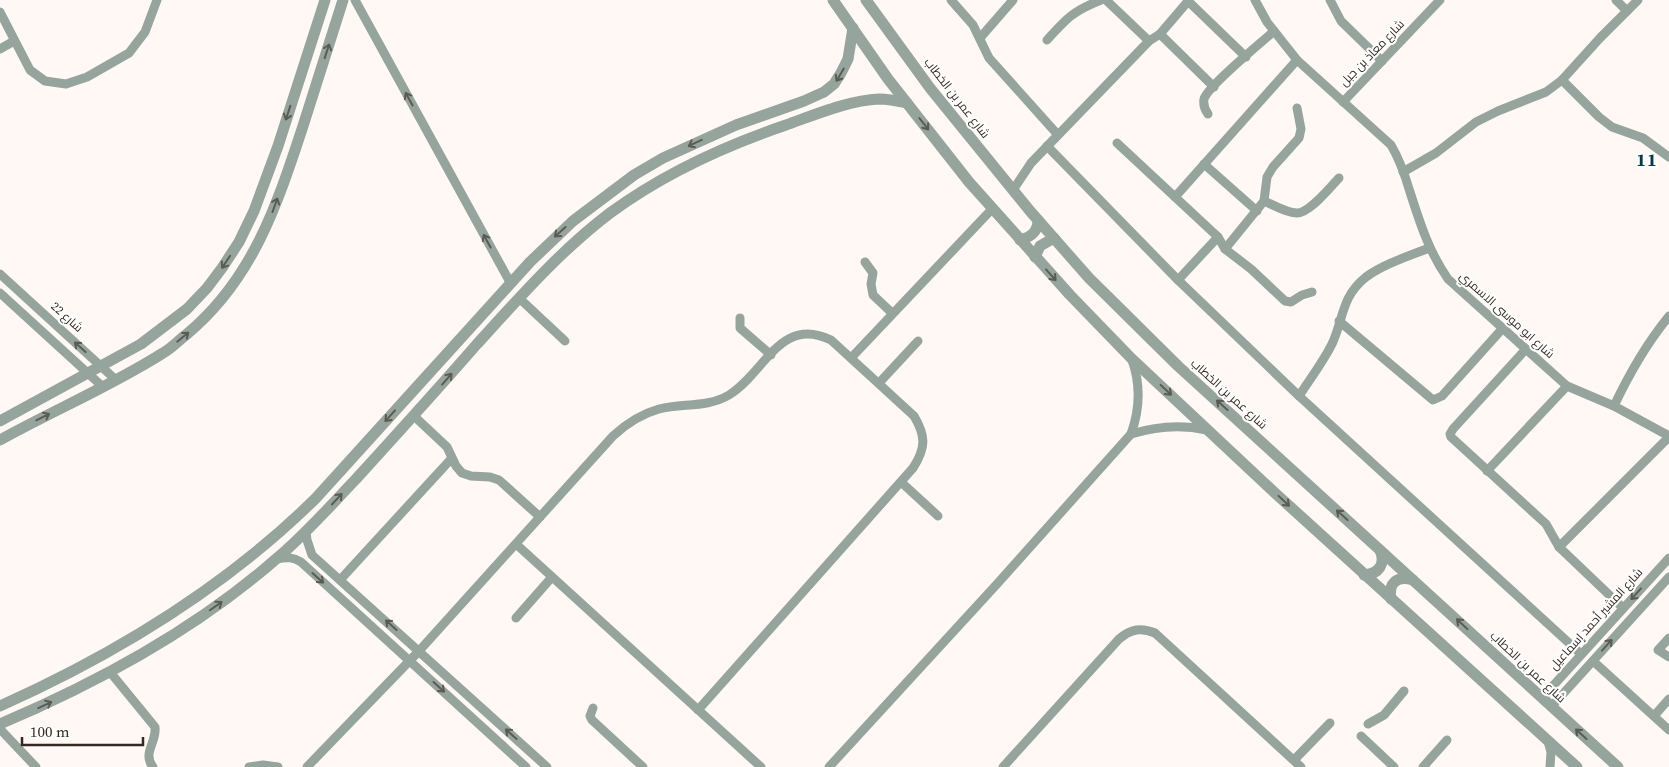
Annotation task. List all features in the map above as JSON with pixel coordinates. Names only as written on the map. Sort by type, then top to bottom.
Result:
[{"type":"street","points":[[0,12],[25,62],[37,76],[55,84],[66,84],[76,81],[129,53],[138,43],[148,26],[157,0]]},
{"type":"street","points":[[0,421],[141,344],[187,309],[207,288],[239,242],[254,210],[278,146],[325,0]]},
{"type":"street","points":[[0,440],[39,418],[103,387],[165,352],[200,323],[224,298],[254,253],[271,217],[291,162],[343,0]]},
{"type":"street","points":[[355,0],[511,284]]},
{"type":"street","points":[[833,0],[907,103],[992,209],[1132,359],[1391,600],[1577,767]]},
{"type":"street","name":"شارع عمر بن الخطاب","points":[[866,0],[930,88],[1013,190],[1106,294],[1178,366],[1618,767]]},
{"type":"street","points":[[951,0],[973,25],[989,58],[1058,135]]},
{"type":"street","points":[[980,38],[1012,0]]},
{"type":"street","points":[[1047,40],[1071,14],[1101,0]]},
{"type":"street","points":[[1106,0],[1148,41]]},
{"type":"street","name":"شارع ابو موسى الاسمري","points":[[1255,0],[1274,31],[1297,60],[1391,145],[1397,155],[1429,248],[1448,279],[1567,386],[1614,406],[1669,437]]},
{"type":"street","points":[[1330,0],[1341,21],[1382,61]]},
{"type":"street","name":"شارع معاذ بن جبل","points":[[1343,102],[1440,0]]},
{"type":"street","points":[[1616,0],[1627,11]]},
{"type":"street","points":[[1403,172],[1436,153],[1476,122],[1546,92],[1562,80],[1638,0]]},
{"type":"street","points":[[1013,190],[1031,163],[1148,41],[1160,34],[1188,1],[1246,57]]},
{"type":"street","points":[[0,706],[86,665],[186,604],[247,559],[294,519],[551,241],[600,200],[634,175],[663,158],[736,125],[824,92],[834,84],[842,73],[848,59],[853,28]]},
{"type":"street","points":[[1208,114],[1205,110],[1204,101],[1214,87],[1274,31]]},
{"type":"street","points":[[1160,34],[1214,87]]},
{"type":"street","points":[[0,49],[14,41]]},
{"type":"street","points":[[1175,197],[1297,60]]},
{"type":"street","points":[[1562,80],[1599,117],[1612,127],[1643,138],[1669,157]]},
{"type":"street","points":[[0,724],[110,672],[173,635],[232,595],[277,559],[306,532],[414,416],[518,298],[576,241],[610,213],[663,179],[723,149],[757,135],[826,112],[867,101],[880,99],[907,103]]},
{"type":"street","points":[[1225,249],[1264,201],[1270,172],[1299,138],[1301,124],[1297,108]]},
{"type":"street","points":[[1117,144],[1218,238],[1225,249],[1251,269],[1285,300],[1291,302],[1302,295],[1312,292]]},
{"type":"street","points":[[1047,146],[1178,280],[1299,396],[1581,654]]},
{"type":"street","points":[[1204,164],[1258,210]]},
{"type":"street","points":[[1264,201],[1299,214],[1309,209],[1339,178]]},
{"type":"street","points":[[600,200],[610,213]]},
{"type":"street","points":[[850,358],[992,209]]},
{"type":"street","points":[[1020,240],[1034,233],[1038,227],[1038,220]]},
{"type":"street","points":[[1035,257],[1040,246],[1054,238]]},
{"type":"street","points":[[1178,280],[1218,238]]},
{"type":"street","points":[[1299,396],[1330,346],[1348,298],[1356,286],[1367,276],[1429,248]]},
{"type":"street","points":[[865,262],[873,273],[871,284],[873,295],[892,313]]},
{"type":"street","name":"شارع 22","points":[[0,274],[116,380]]},
{"type":"street","points":[[0,293],[103,387]]},
{"type":"street","points":[[518,298],[565,341]]},
{"type":"street","points":[[740,318],[740,328],[770,355]]},
{"type":"street","points":[[1339,321],[1433,400],[1442,396],[1503,328]]},
{"type":"street","points":[[1614,406],[1636,364],[1667,322]]},
{"type":"street","points":[[307,767],[419,651],[624,426],[642,416],[661,409],[701,405],[722,399],[740,387],[786,340],[796,334],[808,332],[820,334],[831,340],[914,416],[921,428],[923,442],[921,456],[901,482],[698,710]]},
{"type":"street","points":[[879,383],[918,341]]},
{"type":"street","points":[[1526,349],[1451,431],[1451,437],[1546,524],[1559,547],[1623,608]]},
{"type":"street","points":[[829,767],[997,584],[1131,434],[1137,416],[1139,397],[1137,377],[1132,359]]},
{"type":"street","points":[[1487,471],[1567,386]]},
{"type":"street","points":[[414,416],[448,447],[456,466],[462,472],[471,476],[499,480],[540,517]]},
{"type":"street","points":[[1131,434],[1166,426],[1209,430]]},
{"type":"street","points":[[1559,547],[1669,437]]},
{"type":"street","points":[[370,438],[383,449]]},
{"type":"street","points":[[340,580],[452,458]]},
{"type":"street","points":[[901,482],[938,516]]},
{"type":"street","points":[[306,532],[312,555],[547,767]]},
{"type":"street","points":[[516,544],[761,767]]},
{"type":"street","points":[[1364,575],[1372,575],[1378,571],[1383,557],[1380,550]]},
{"type":"street","points":[[277,559],[286,557],[294,558],[301,562],[522,766],[532,753]]},
{"type":"street","name":"شارع المشير أحمد إسماعيل","points":[[1542,698],[1669,558]]},
{"type":"street","points":[[516,618],[552,577]]},
{"type":"street","name":"شارع المشير أحمد إسماعيل","points":[[1551,707],[1669,577]]},
{"type":"street","points":[[1391,600],[1392,584],[1398,579],[1406,578],[1413,580]]},
{"type":"street","points":[[186,604],[184,608],[187,618],[196,620]]},
{"type":"street","points":[[163,619],[171,623],[173,635]]},
{"type":"street","points":[[1003,767],[1119,639],[1126,632],[1136,629],[1146,629],[1155,633],[1301,767]]},
{"type":"street","points":[[1669,638],[1658,650],[1669,657]]},
{"type":"street","points":[[1593,660],[1669,730]]},
{"type":"street","points":[[110,672],[155,727],[156,734],[148,756],[153,767]]},
{"type":"street","points":[[1368,724],[1384,715],[1404,691]]},
{"type":"street","points":[[1654,716],[1669,699]]},
{"type":"street","points":[[593,708],[591,712],[592,720],[642,767]]},
{"type":"street","points":[[1294,760],[1330,723]]},
{"type":"street","points":[[0,729],[36,767]]},
{"type":"street","points":[[1361,736],[1394,767]]},
{"type":"street","points":[[1423,767],[1447,740]]},
{"type":"street","points":[[1548,741],[1551,752],[1550,767]]},
{"type":"street","points":[[249,767],[263,765],[278,767]]},
{"type":"district","name":"11","points":[[1647,160]]}]
